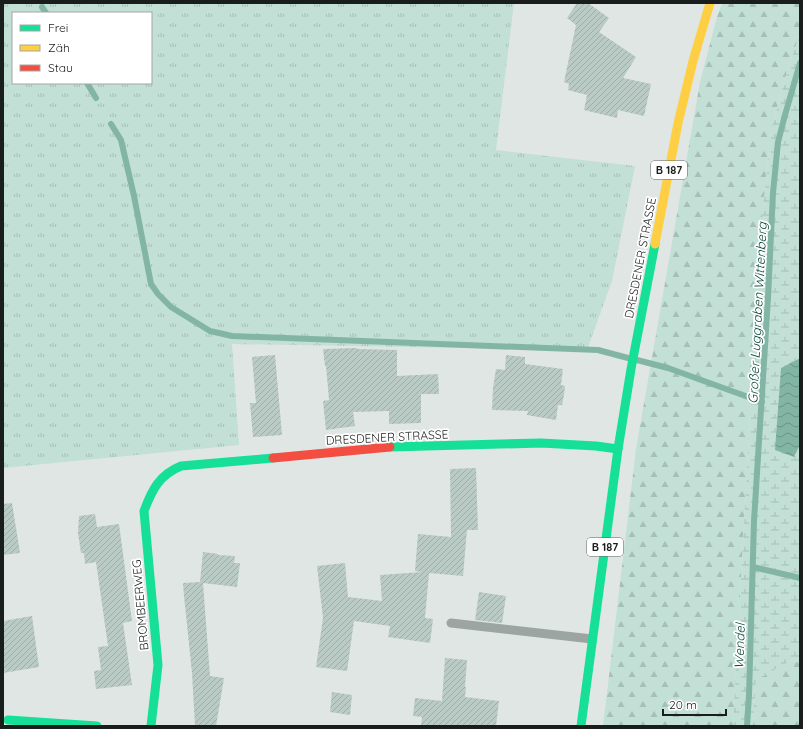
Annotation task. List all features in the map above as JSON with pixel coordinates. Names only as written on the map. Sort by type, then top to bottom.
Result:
[{"type":"street","name":"DRESDENER STRASSE","points":[[581,726],[618,449],[636,340],[678,123],[691,68],[710,3]]},
{"type":"street","name":"DRESDENER STRASSE","points":[[181,466],[393,446],[541,443],[596,446],[618,449]]},
{"type":"street","name":"BROMBEERWEG","points":[[151,726],[158,665],[144,510],[147,501],[157,484],[169,472],[181,466]]},
{"type":"street","points":[[8,720],[97,726]]},
{"type":"lane","points":[[451,623],[592,640]]},
{"type":"green space","points":[[3,3],[514,3],[496,150],[635,166],[612,281],[587,350],[232,344],[239,445],[3,468]]},
{"type":"green space","points":[[722,3],[800,3],[800,34],[787,71],[771,131],[758,259],[733,726],[603,726],[636,449],[700,82]]},
{"type":"green space","points":[[800,34],[800,114],[798,120],[800,121],[800,358],[781,368],[794,457],[800,445],[800,662],[790,661],[756,680],[753,726],[733,726],[758,259],[771,131],[787,71]]},
{"type":"green space","points":[[790,661],[800,662],[800,726],[753,726],[756,680]]},
{"type":"water","points":[[800,358],[800,445],[794,457],[775,450],[781,368]]},
{"type":"building","points":[[577,3],[588,3],[609,18],[599,32],[636,57],[623,78],[651,84],[644,116],[618,110],[617,118],[584,110],[587,95],[568,90],[569,84],[564,82],[576,25],[567,18]]},
{"type":"building","points":[[357,348],[397,350],[397,376],[438,374],[439,394],[421,394],[421,423],[389,424],[389,411],[353,412],[355,426],[326,430],[323,401],[329,400],[323,349]]},
{"type":"building","points":[[275,355],[282,435],[253,437],[250,403],[256,403],[252,357]]},
{"type":"building","points":[[506,355],[525,357],[525,364],[563,369],[561,385],[565,386],[564,395],[562,405],[558,405],[556,420],[527,415],[528,411],[492,410],[496,369],[505,370]]},
{"type":"building","points":[[476,468],[478,530],[467,530],[463,576],[429,573],[425,618],[433,619],[430,643],[388,637],[390,626],[354,621],[347,671],[316,667],[323,618],[317,566],[345,563],[348,597],[382,601],[380,575],[422,572],[415,571],[418,534],[451,537],[450,469]]},
{"type":"building","points":[[12,503],[20,553],[3,555],[3,504]]},
{"type":"building","points":[[95,514],[97,527],[119,524],[132,621],[123,623],[132,685],[96,689],[94,671],[101,670],[98,647],[108,646],[96,562],[85,564],[84,553],[81,553],[78,533],[79,516]]},
{"type":"building","points":[[203,552],[235,556],[234,563],[240,563],[237,587],[203,583],[210,676],[224,678],[216,726],[195,726],[192,673],[183,583],[200,582]]},
{"type":"building","points":[[479,592],[506,596],[502,623],[475,620]]},
{"type":"building","points":[[32,616],[39,667],[3,673],[3,621]]},
{"type":"building","points":[[445,658],[467,660],[465,697],[499,701],[496,726],[421,726],[422,717],[413,716],[415,698],[442,701]]},
{"type":"building","points":[[332,692],[352,695],[350,715],[330,712]]},
{"type":"waterway","points":[[42,7],[45,12]]},
{"type":"waterway","name":"Großer Luggraben Wittenberg","points":[[747,726],[754,521],[773,193],[778,142],[800,63]]},
{"type":"waterway","points":[[88,84],[96,98]]},
{"type":"waterway","points":[[111,124],[121,140],[134,196],[151,284],[158,294],[171,307],[210,331],[232,336],[598,350],[628,358]]},
{"type":"waterway","points":[[637,360],[668,368],[762,402]]},
{"type":"waterway","points":[[753,567],[800,578]]},
{"type":"traffic: fast","points":[[581,726],[618,449],[631,369],[655,244]]},
{"type":"traffic: fast","points":[[390,447],[541,443],[596,446],[618,449]]},
{"type":"traffic: fast","points":[[151,726],[158,665],[144,511],[150,496],[157,484],[167,474],[181,466],[273,458]]},
{"type":"traffic: fast","points":[[8,720],[97,726]]},
{"type":"traffic: slow","points":[[655,244],[678,123],[693,61],[710,3]]},
{"type":"traffic: jam","points":[[273,458],[390,447]]},
{"type":"water label","name":"Wendel","points":[[739,646]]}]
